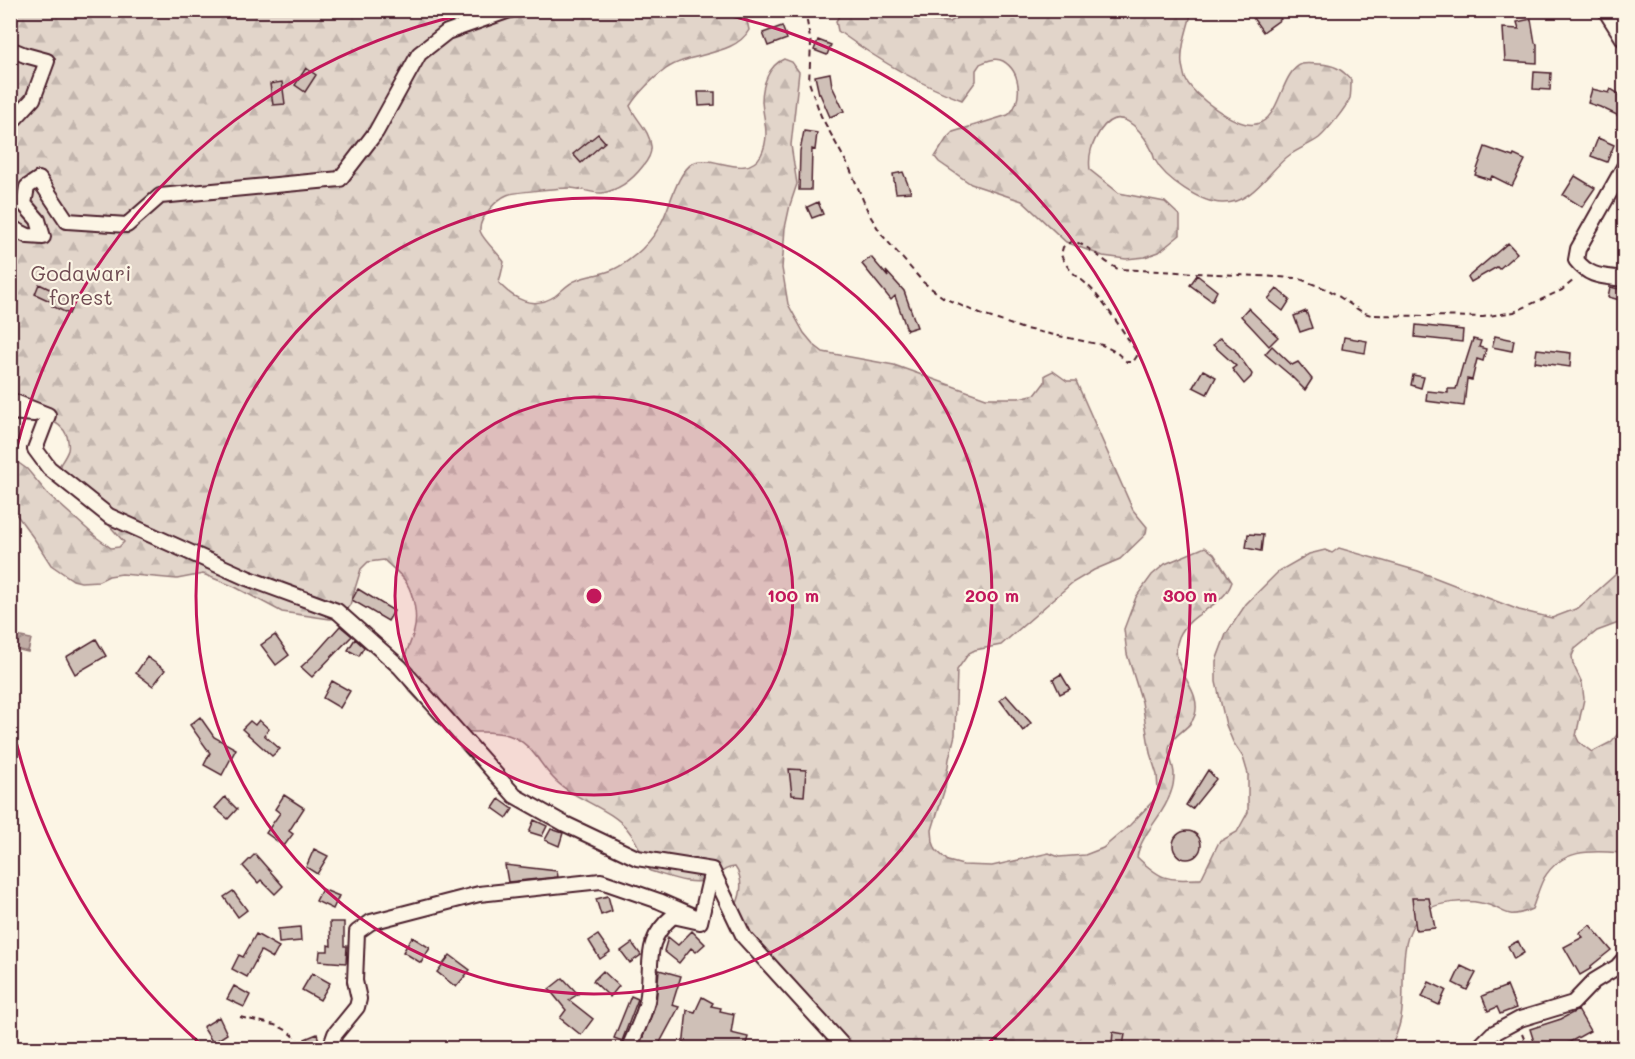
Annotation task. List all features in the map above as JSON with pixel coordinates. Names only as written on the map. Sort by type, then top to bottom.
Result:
[{"type":"street","points":[[10,227],[28,236],[43,237],[38,220],[24,204],[27,187],[39,179],[68,221],[127,225],[160,196],[340,179],[376,132],[419,54],[447,32],[510,10]]},
{"type":"street","points":[[1605,10],[1624,40]]},
{"type":"street","points":[[10,49],[47,61],[33,99],[10,124]]},
{"type":"street","points":[[1624,167],[1578,249],[1576,260],[1584,270],[1593,275],[1624,279]]},
{"type":"street","points":[[10,400],[48,415]]},
{"type":"street","points":[[10,412],[48,415]]},
{"type":"street","points":[[48,415],[35,449],[49,468],[109,516],[247,578],[337,611],[400,667],[515,796],[565,824],[637,858],[712,870]]},
{"type":"street","points":[[700,922],[712,870]]},
{"type":"street","points":[[712,870],[744,938],[845,1048]]},
{"type":"street","points":[[330,1048],[335,1034],[357,1007],[359,999],[355,981],[357,932],[371,922],[478,894],[601,881],[659,901],[691,915],[700,922]]},
{"type":"street","points":[[630,1048],[647,1000],[654,937],[662,925],[673,916],[700,922]]},
{"type":"street","points":[[1478,1048],[1492,1034],[1520,1019],[1573,1003],[1594,981],[1617,967],[1624,959]]},
{"type":"path","points":[[805,10],[812,45],[809,82],[820,116],[850,169],[869,214],[882,235],[923,282],[944,298],[1011,325],[1102,345],[1116,352],[1127,362],[1133,362],[1137,356],[1136,351],[1116,321],[1093,291],[1067,269],[1061,255],[1063,247],[1072,241],[1081,243],[1107,264],[1118,269],[1298,278],[1329,290],[1362,312],[1371,315],[1483,317],[1514,312],[1562,291],[1584,270]]},
{"type":"path","points":[[240,1017],[272,1023],[296,1036],[302,1048]]},
{"type":"green space","points":[[843,10],[912,11],[933,21],[950,22],[957,18],[960,10],[1192,11],[1182,52],[1185,78],[1196,93],[1227,116],[1247,124],[1264,121],[1276,105],[1289,76],[1302,64],[1325,65],[1341,70],[1351,80],[1350,98],[1319,138],[1291,154],[1252,192],[1233,202],[1214,202],[1184,189],[1160,167],[1151,149],[1134,126],[1121,119],[1114,119],[1107,123],[1093,145],[1090,154],[1090,170],[1119,193],[1165,202],[1180,216],[1180,235],[1159,252],[1145,257],[1126,259],[1103,256],[1066,242],[1022,201],[971,184],[935,157],[953,132],[1008,115],[1013,110],[1018,88],[1014,72],[1009,66],[997,59],[980,64],[976,70],[976,81],[962,100],[898,70],[838,31],[836,21]]},
{"type":"green space","name":"Godawari forest","points":[[11,11],[745,11],[749,30],[734,45],[687,59],[666,69],[633,101],[630,106],[648,135],[651,149],[639,171],[630,179],[620,187],[602,193],[570,188],[507,195],[498,200],[489,210],[482,220],[480,230],[504,262],[499,283],[511,294],[532,303],[555,296],[574,281],[608,272],[620,266],[639,252],[654,235],[679,181],[693,163],[709,161],[747,166],[761,155],[766,141],[763,89],[770,71],[784,59],[792,62],[799,72],[791,145],[797,184],[785,228],[782,268],[788,304],[804,333],[814,345],[823,352],[894,365],[986,398],[1019,398],[1036,394],[1045,382],[1045,375],[1053,371],[1067,381],[1076,381],[1133,510],[1147,527],[1146,534],[1120,559],[1072,583],[1001,645],[969,653],[957,670],[955,735],[945,788],[932,830],[936,850],[948,861],[963,865],[992,866],[1049,853],[1059,857],[1085,855],[1103,848],[1155,799],[1158,790],[1157,775],[1150,753],[1142,702],[1127,654],[1124,629],[1136,597],[1152,575],[1165,564],[1205,547],[1214,554],[1232,582],[1228,591],[1191,621],[1179,637],[1176,648],[1177,658],[1194,695],[1195,715],[1169,747],[1174,770],[1172,790],[1168,801],[1139,848],[1137,857],[1153,871],[1172,879],[1201,879],[1219,842],[1237,832],[1248,812],[1248,774],[1243,757],[1226,725],[1216,682],[1216,661],[1226,634],[1246,604],[1279,571],[1309,554],[1325,550],[1332,553],[1339,548],[1418,571],[1519,610],[1552,618],[1578,608],[1624,567],[1624,621],[1597,631],[1575,649],[1572,656],[1573,664],[1582,683],[1584,699],[1576,736],[1579,742],[1592,752],[1611,742],[1624,727],[1624,853],[1580,853],[1560,861],[1544,878],[1532,909],[1522,913],[1509,914],[1489,905],[1468,902],[1445,903],[1427,910],[1417,920],[1406,945],[1401,1018],[1390,1048],[960,1048],[932,1043],[916,1048],[836,1048],[750,953],[736,905],[741,886],[735,867],[710,879],[696,882],[650,871],[635,840],[621,822],[561,785],[523,742],[503,734],[457,729],[437,717],[415,697],[407,688],[401,672],[415,625],[413,600],[404,579],[384,560],[368,562],[361,569],[350,605],[339,618],[330,619],[282,612],[235,587],[203,574],[177,579],[122,574],[109,576],[99,581],[81,582],[73,580],[51,565],[11,507],[10,457],[27,469],[47,493],[96,537],[111,548],[119,547],[124,542],[91,505],[56,472],[68,448],[67,436],[63,429],[43,419],[11,417]]},
{"type":"water","points":[[11,635],[31,639],[28,652],[11,648]]},
{"type":"building","points":[[1263,10],[1275,10],[1281,19],[1263,32],[1253,18]]},
{"type":"building","points":[[1531,19],[1537,44],[1537,63],[1505,61],[1503,28],[1519,29],[1517,22]]},
{"type":"building","points":[[782,26],[787,39],[768,46],[763,33]]},
{"type":"building","points":[[818,40],[831,45],[827,55],[814,50]]},
{"type":"building","points":[[306,68],[316,75],[305,92],[295,85]]},
{"type":"building","points":[[1534,72],[1551,73],[1550,90],[1533,89]]},
{"type":"building","points":[[830,73],[832,86],[844,111],[830,117],[819,94],[815,76]]},
{"type":"building","points":[[282,82],[285,104],[273,105],[270,84]]},
{"type":"building","points":[[1592,89],[1609,93],[1611,89],[1624,97],[1624,110],[1621,117],[1588,103]]},
{"type":"building","points":[[698,92],[715,92],[715,105],[699,106]]},
{"type":"building","points":[[804,131],[817,133],[815,150],[812,149],[811,190],[799,190],[800,151]]},
{"type":"building","points":[[598,134],[605,142],[581,163],[573,154]]},
{"type":"building","points":[[1598,138],[1614,145],[1607,162],[1591,156]]},
{"type":"building","points":[[1485,147],[1525,160],[1512,186],[1492,176],[1490,180],[1475,175]]},
{"type":"building","points":[[903,172],[911,192],[896,193],[893,174]]},
{"type":"building","points":[[1575,176],[1595,188],[1582,207],[1563,195]]},
{"type":"building","points":[[818,202],[823,214],[812,218],[807,207]]},
{"type":"building","points":[[1508,243],[1517,253],[1499,269],[1497,267],[1471,282],[1468,277]]},
{"type":"building","points":[[871,257],[904,291],[917,327],[907,330],[895,296],[891,300],[862,264]]},
{"type":"building","points":[[1197,275],[1217,291],[1212,301],[1190,285]]},
{"type":"building","points":[[39,284],[54,291],[50,301],[35,294]]},
{"type":"building","points":[[1610,287],[1624,290],[1624,301],[1608,297]]},
{"type":"building","points":[[1277,289],[1290,300],[1283,311],[1268,299]]},
{"type":"building","points":[[57,294],[74,303],[69,314],[52,306]]},
{"type":"building","points":[[1248,308],[1278,337],[1269,346],[1241,316]]},
{"type":"building","points":[[1306,311],[1312,328],[1300,332],[1294,316]]},
{"type":"building","points":[[1416,325],[1463,330],[1462,342],[1415,337]]},
{"type":"building","points":[[1495,336],[1514,340],[1512,351],[1492,347]]},
{"type":"building","points":[[1344,337],[1367,341],[1365,353],[1342,349]]},
{"type":"building","points":[[1220,338],[1235,350],[1252,374],[1244,384],[1232,369],[1236,366],[1213,345]]},
{"type":"building","points":[[1473,339],[1481,341],[1479,347],[1486,349],[1483,361],[1477,359],[1472,380],[1467,379],[1464,406],[1426,401],[1427,391],[1448,393],[1448,389],[1456,389]]},
{"type":"building","points":[[1272,346],[1292,365],[1298,362],[1312,379],[1305,390],[1265,354]]},
{"type":"building","points":[[1537,349],[1571,353],[1570,367],[1535,362]]},
{"type":"building","points":[[1203,370],[1216,377],[1207,394],[1193,387]]},
{"type":"building","points":[[1413,375],[1424,377],[1421,388],[1411,385]]},
{"type":"building","points":[[1248,534],[1263,535],[1261,551],[1246,548]]},
{"type":"building","points":[[358,589],[394,611],[388,621],[352,600]]},
{"type":"building","points":[[340,626],[352,636],[312,677],[301,667]]},
{"type":"building","points":[[275,635],[289,655],[276,665],[261,645]]},
{"type":"building","points":[[96,639],[106,656],[75,674],[66,657]]},
{"type":"building","points":[[355,639],[364,647],[359,656],[348,650]]},
{"type":"building","points":[[147,657],[165,670],[153,686],[136,673]]},
{"type":"building","points":[[1061,674],[1070,689],[1060,694],[1053,679]]},
{"type":"building","points":[[332,681],[350,691],[340,708],[323,698]]},
{"type":"building","points":[[1006,695],[1031,723],[1023,731],[1000,700]]},
{"type":"building","points":[[200,717],[214,737],[236,749],[222,775],[204,765],[210,753],[190,725]]},
{"type":"building","points":[[259,720],[269,729],[264,735],[280,749],[272,756],[242,729],[250,721],[255,725]]},
{"type":"building","points":[[789,769],[806,770],[804,796],[792,795]]},
{"type":"building","points":[[1208,770],[1216,779],[1192,809],[1186,805]]},
{"type":"building","points":[[284,795],[304,808],[289,831],[293,834],[284,846],[266,833],[280,813],[275,809]]},
{"type":"building","points":[[225,797],[237,809],[228,819],[215,808]]},
{"type":"building","points":[[499,799],[513,809],[507,818],[493,808]]},
{"type":"building","points":[[534,820],[547,826],[542,836],[529,832]]},
{"type":"building","points":[[551,829],[563,833],[559,846],[545,840]]},
{"type":"building","points":[[1187,831],[1197,835],[1201,845],[1197,855],[1187,859],[1177,855],[1173,845],[1177,835]]},
{"type":"building","points":[[314,849],[328,856],[317,874],[306,867]]},
{"type":"building","points":[[255,854],[283,886],[275,894],[261,880],[258,883],[243,866]]},
{"type":"building","points":[[505,865],[557,871],[558,877],[508,882]]},
{"type":"building","points":[[322,889],[339,896],[333,909],[316,901]]},
{"type":"building","points":[[233,891],[247,910],[238,917],[224,897]]},
{"type":"building","points":[[608,896],[612,911],[601,915],[596,899]]},
{"type":"building","points":[[1412,898],[1429,898],[1435,928],[1416,930]]},
{"type":"building","points":[[330,922],[344,922],[344,946],[347,946],[346,963],[319,961],[320,951],[328,951],[328,945],[331,946]]},
{"type":"building","points":[[1590,925],[1611,950],[1591,966],[1592,968],[1580,975],[1564,947],[1583,937],[1579,933]]},
{"type":"building","points":[[300,927],[301,941],[279,943],[278,929]]},
{"type":"building","points":[[692,931],[705,944],[696,952],[691,948],[679,963],[664,951],[668,937],[678,945]]},
{"type":"building","points":[[256,934],[279,947],[273,958],[261,951],[247,977],[232,969],[239,955],[243,957]]},
{"type":"building","points":[[598,935],[610,952],[600,959],[589,941]]},
{"type":"building","points":[[412,937],[430,948],[421,963],[403,952]]},
{"type":"building","points":[[1518,941],[1524,953],[1514,959],[1508,946]]},
{"type":"building","points":[[632,943],[641,955],[630,963],[621,951]]},
{"type":"building","points":[[450,955],[470,970],[456,987],[437,972]]},
{"type":"building","points":[[1461,966],[1476,973],[1467,990],[1453,983]]},
{"type":"building","points":[[659,970],[681,976],[672,1005],[679,1007],[657,1048],[642,1048],[639,1047],[656,1003]]},
{"type":"building","points":[[603,971],[619,986],[610,997],[593,981]]},
{"type":"building","points":[[312,973],[330,983],[320,1000],[302,990]]},
{"type":"building","points":[[563,978],[578,994],[569,1000],[593,1019],[581,1035],[560,1018],[566,1010],[549,989]]},
{"type":"building","points":[[1429,982],[1446,990],[1439,1005],[1422,997]]},
{"type":"building","points":[[234,986],[250,995],[244,1007],[227,999]]},
{"type":"building","points":[[1507,986],[1516,1008],[1500,1014],[1497,1007],[1488,1011],[1482,996]]},
{"type":"building","points":[[631,996],[638,999],[622,1041],[614,1038]]},
{"type":"building","points":[[702,997],[713,1003],[711,1006],[721,1008],[720,1011],[734,1014],[731,1033],[748,1037],[745,1048],[683,1048],[687,1010],[695,1012]]},
{"type":"building","points":[[1578,1010],[1590,1031],[1559,1048],[1536,1048],[1530,1029],[1561,1019]]},
{"type":"building","points":[[219,1017],[227,1034],[213,1043],[203,1027]]},
{"type":"building","points":[[1113,1032],[1125,1034],[1123,1046],[1112,1044]]},
{"type":"building","points":[[317,1034],[321,1048],[309,1048],[305,1039]]}]
